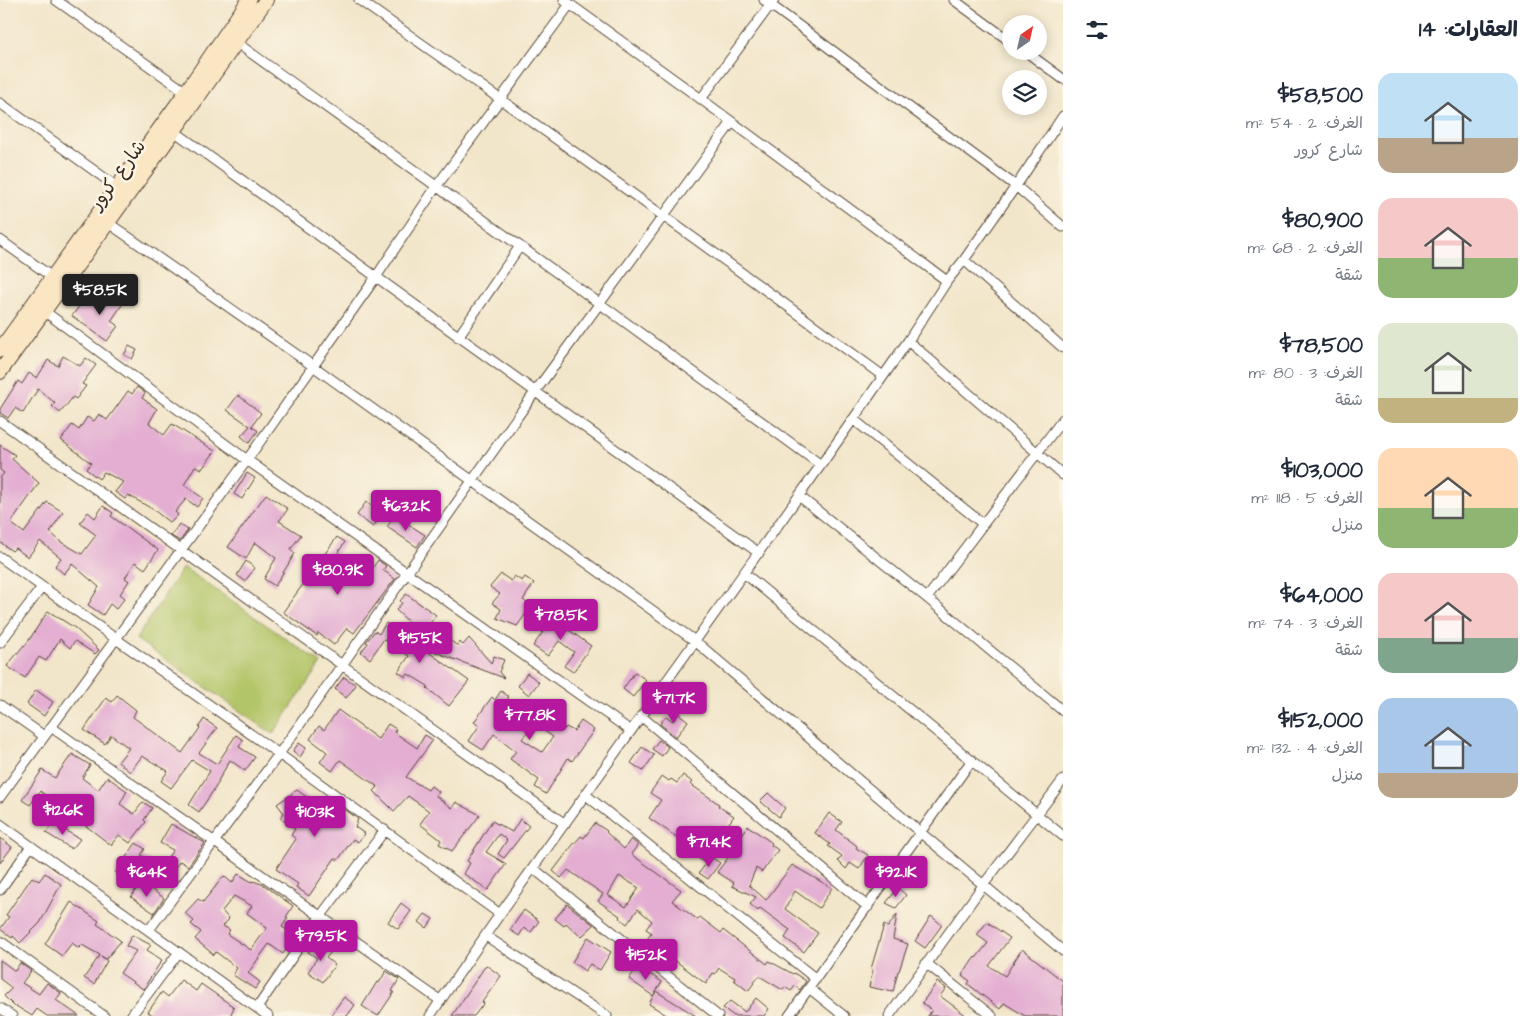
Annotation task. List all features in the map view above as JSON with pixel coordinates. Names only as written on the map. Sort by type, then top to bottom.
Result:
[{"type":"main road","name":"شارع كرور","points":[[0,372],[266,0]]},
{"type":"main road","name":"شارع كرور","points":[[0,350],[186,92],[245,2]]},
{"type":"street","points":[[56,0],[186,92]]},
{"type":"street","points":[[359,0],[501,98],[883,376]]},
{"type":"street","points":[[954,0],[1002,35]]},
{"type":"street","points":[[0,796],[246,460],[567,2],[947,281]]},
{"type":"street","points":[[701,99],[770,2],[1016,186],[1063,227]]},
{"type":"street","points":[[237,43],[821,465]]},
{"type":"street","points":[[1037,60],[1063,79]]},
{"type":"street","points":[[0,103],[117,187]]},
{"type":"street","points":[[432,1015],[500,914],[821,465],[1063,116]]},
{"type":"street","points":[[149,930],[279,754],[535,392],[732,122]]},
{"type":"street","points":[[174,131],[759,553]]},
{"type":"street","points":[[107,222],[313,366],[695,641],[1063,951]]},
{"type":"street","points":[[0,240],[52,277]]},
{"type":"street","points":[[458,336],[520,246]]},
{"type":"street","points":[[964,260],[1063,348]]},
{"type":"street","points":[[44,311],[246,460],[631,731]]},
{"type":"street","points":[[908,341],[1063,475]]},
{"type":"street","points":[[853,419],[983,524]]},
{"type":"street","points":[[927,598],[1063,419]]},
{"type":"street","points":[[0,421],[565,824]]},
{"type":"street","points":[[799,496],[927,598],[1063,711]]},
{"type":"street","points":[[0,558],[279,754],[500,914]]},
{"type":"street","points":[[744,573],[1063,836]]},
{"type":"street","points":[[0,642],[42,587]]},
{"type":"street","points":[[0,705],[44,736]]},
{"type":"street","points":[[641,716],[868,907]]},
{"type":"street","points":[[51,727],[441,1000]]},
{"type":"street","points":[[789,1016],[972,760]]},
{"type":"street","points":[[889,1016],[984,884],[1063,780]]},
{"type":"street","points":[[586,795],[816,979]]},
{"type":"street","points":[[0,824],[268,1016]]},
{"type":"street","points":[[257,1008],[320,917],[385,830]]},
{"type":"street","points":[[0,890],[31,846]]},
{"type":"street","points":[[534,869],[718,1016]]},
{"type":"street","points":[[486,936],[607,1016]]},
{"type":"street","points":[[0,941],[104,1016]]},
{"type":"street","points":[[131,1016],[179,952]]},
{"type":"street","points":[[926,963],[992,1016]]},
{"type":"street","points":[[809,988],[844,1016]]},
{"type":"street","points":[[0,1008],[12,1016]]},
{"type":"green space","points":[[183,567],[321,663],[273,734],[136,639]]},
{"type":"building","points":[[116,291],[126,299],[111,321],[118,326],[107,341],[72,316],[85,298],[102,310]]},
{"type":"building","points":[[129,346],[137,350],[132,359],[124,355]]},
{"type":"building","points":[[63,356],[80,366],[86,358],[96,365],[82,384],[86,386],[76,399],[73,397],[60,413],[52,406],[55,403],[38,389],[23,413],[15,408],[8,418],[0,413],[0,409],[18,381],[22,384],[29,373],[37,378],[48,360],[58,366]]},
{"type":"building","points":[[137,387],[145,393],[142,398],[157,409],[149,423],[164,435],[172,424],[215,451],[202,469],[195,466],[184,485],[203,498],[197,507],[186,499],[175,512],[178,515],[170,523],[154,510],[128,495],[125,499],[115,492],[123,482],[104,472],[99,479],[86,469],[91,463],[61,440],[72,425],[79,430],[87,417],[94,421],[99,414],[107,420],[128,391],[132,394]]},
{"type":"building","points":[[238,395],[261,413],[252,426],[258,431],[249,443],[241,436],[250,426],[227,410]]},
{"type":"building","points":[[0,445],[15,455],[12,459],[39,483],[11,523],[24,533],[47,502],[63,512],[50,532],[61,542],[82,554],[96,535],[80,523],[88,512],[95,518],[103,506],[113,513],[111,516],[158,550],[145,569],[135,562],[125,578],[129,581],[120,594],[125,598],[116,609],[110,604],[103,615],[88,605],[99,587],[72,564],[64,574],[55,566],[61,558],[40,541],[28,557],[15,548],[12,551],[0,542],[0,478],[4,473],[0,470]]},
{"type":"building","points":[[247,473],[255,478],[242,499],[234,494]]},
{"type":"building","points":[[266,494],[288,509],[279,521],[301,535],[290,550],[295,553],[275,586],[264,579],[276,558],[255,542],[246,559],[228,547]]},
{"type":"building","points":[[366,502],[383,514],[373,527],[357,515]]},
{"type":"building","points":[[394,517],[425,535],[417,547],[387,527]]},
{"type":"building","points":[[179,524],[188,530],[180,541],[171,536]]},
{"type":"building","points":[[337,537],[345,542],[336,556],[358,572],[365,563],[372,569],[378,560],[386,566],[383,570],[395,579],[354,633],[347,628],[334,645],[318,633],[317,636],[283,612]]},
{"type":"building","points":[[246,561],[255,568],[245,581],[237,575]]},
{"type":"building","points":[[501,574],[511,581],[514,576],[522,581],[525,577],[534,583],[523,600],[530,605],[528,611],[517,626],[497,618],[501,609],[492,603],[500,594],[490,587]]},
{"type":"building","points":[[406,594],[436,615],[428,626],[458,646],[460,642],[463,645],[469,638],[491,663],[494,656],[504,660],[499,672],[504,678],[435,652],[437,649],[396,610]]},
{"type":"building","points":[[48,611],[75,628],[99,650],[95,654],[75,641],[70,648],[60,639],[46,661],[39,657],[25,678],[7,666],[25,646]]},
{"type":"building","points":[[551,612],[564,622],[562,625],[591,646],[573,672],[564,666],[574,652],[559,641],[548,656],[533,646],[543,632],[538,629]]},
{"type":"building","points":[[386,623],[427,649],[427,651],[469,681],[449,706],[427,688],[428,686],[408,674],[406,677],[398,672],[409,656],[384,639],[370,659],[361,652],[375,631],[379,634]]},
{"type":"building","points":[[635,672],[646,680],[633,697],[623,689]]},
{"type":"building","points":[[527,673],[539,682],[529,695],[518,686]]},
{"type":"building","points":[[344,677],[356,685],[346,698],[335,689]]},
{"type":"building","points":[[36,690],[53,702],[44,716],[27,704]]},
{"type":"building","points":[[501,691],[509,697],[502,706],[533,725],[522,739],[542,752],[553,737],[539,727],[547,716],[565,729],[566,727],[574,731],[581,721],[594,730],[572,761],[568,758],[546,794],[535,787],[539,780],[510,759],[516,751],[494,734],[483,750],[469,741],[479,726],[474,722],[492,697],[495,700]]},
{"type":"building","points":[[117,695],[136,710],[133,717],[182,753],[200,728],[204,719],[217,728],[199,753],[217,764],[236,735],[243,740],[239,747],[255,757],[245,771],[230,760],[219,782],[199,812],[189,805],[210,771],[192,760],[171,788],[161,781],[168,771],[142,756],[130,772],[118,762],[129,748],[111,735],[105,744],[84,730],[106,698],[112,702]]},
{"type":"building","points":[[338,710],[378,739],[388,724],[396,729],[394,732],[417,748],[425,735],[433,740],[406,777],[428,790],[431,786],[439,792],[436,796],[452,808],[456,802],[480,815],[452,851],[439,844],[441,840],[420,824],[429,811],[408,796],[394,811],[374,791],[378,787],[340,760],[332,771],[320,762],[327,752],[310,739],[319,726],[324,730]]},
{"type":"building","points":[[678,713],[688,721],[676,737],[660,724],[666,716],[673,721]]},
{"type":"building","points":[[659,740],[668,747],[662,756],[652,749]]},
{"type":"building","points":[[299,743],[306,748],[300,757],[293,751]]},
{"type":"building","points":[[642,747],[654,755],[643,771],[631,763]]},
{"type":"building","points":[[72,754],[90,765],[82,778],[98,790],[107,777],[127,791],[120,804],[134,814],[143,802],[152,808],[144,820],[146,822],[130,843],[119,835],[111,845],[40,791],[30,805],[22,800],[42,770],[55,778]]},
{"type":"building","points":[[683,775],[692,782],[690,784],[734,816],[702,861],[694,855],[697,851],[649,818],[661,800],[650,793],[662,776],[669,781],[671,779],[677,783]]},
{"type":"building","points":[[297,790],[320,807],[326,797],[338,804],[358,819],[355,827],[365,834],[358,842],[353,839],[338,860],[335,858],[309,896],[296,887],[298,884],[276,869],[296,839],[291,835],[295,829],[280,818],[284,813],[277,804]]},
{"type":"building","points":[[768,793],[785,808],[779,817],[760,801]]},
{"type":"building","points":[[829,813],[842,822],[836,830],[857,846],[856,848],[868,855],[859,869],[850,863],[846,869],[838,861],[842,856],[815,833]]},
{"type":"building","points":[[520,819],[529,826],[504,858],[498,854],[507,840],[499,834],[486,852],[506,864],[488,890],[464,874],[470,863],[467,861],[492,821],[512,832]]},
{"type":"building","points":[[53,823],[80,839],[72,849],[46,833]]},
{"type":"building","points":[[595,823],[607,831],[624,849],[631,839],[638,845],[631,854],[681,890],[672,901],[698,920],[700,917],[721,933],[723,930],[767,964],[769,961],[806,981],[800,990],[795,986],[791,991],[785,987],[783,990],[759,976],[748,991],[734,980],[735,978],[719,968],[715,974],[713,973],[706,984],[647,939],[652,933],[646,929],[652,921],[638,909],[627,924],[620,916],[598,901],[603,894],[568,870],[561,878],[553,871],[581,836],[584,838]],"holes":[[[619,876],[639,888],[626,907],[608,895]]]},
{"type":"building","points":[[171,824],[205,843],[188,866],[180,861],[174,869],[165,861],[173,850],[160,843]]},
{"type":"building","points":[[748,826],[772,843],[771,845],[778,850],[762,872],[756,868],[749,885],[766,900],[792,865],[832,888],[819,908],[795,891],[785,909],[818,933],[804,952],[785,938],[790,930],[760,908],[758,911],[750,904],[756,897],[732,886],[734,883],[717,872],[738,845],[737,842]]},
{"type":"building","points":[[0,838],[12,847],[0,863]]},
{"type":"building","points":[[136,843],[145,849],[141,855],[151,861],[135,886],[115,873]]},
{"type":"building","points":[[711,857],[720,863],[708,879],[699,873]]},
{"type":"building","points":[[45,873],[61,884],[40,923],[20,943],[13,936],[12,938],[0,929],[9,917],[6,915],[32,877],[39,881]]},
{"type":"building","points":[[238,874],[252,882],[264,885],[293,906],[282,927],[295,935],[283,954],[269,944],[248,973],[260,982],[255,989],[233,975],[237,968],[216,952],[214,955],[195,939],[201,932],[191,924],[194,921],[185,913],[198,899],[203,902],[224,876],[232,883]],"holes":[[[234,896],[252,906],[247,913],[267,928],[251,950],[227,934],[230,930],[223,926],[229,919],[222,911]]]},
{"type":"building","points":[[141,882],[164,898],[154,913],[131,897]]},
{"type":"building","points":[[898,888],[906,895],[896,908],[886,903]]},
{"type":"building","points":[[71,902],[99,921],[97,924],[121,941],[106,959],[101,956],[107,961],[94,984],[84,978],[100,955],[82,945],[79,948],[72,943],[62,956],[45,944]]},
{"type":"building","points":[[401,903],[411,911],[398,929],[388,922]]},
{"type":"building","points":[[567,904],[594,925],[581,937],[566,923],[564,926],[555,919]]},
{"type":"building","points":[[524,910],[539,921],[531,932],[524,928],[519,936],[510,930]]},
{"type":"building","points":[[425,914],[433,919],[427,928],[419,922]]},
{"type":"building","points":[[897,914],[893,939],[908,944],[893,992],[869,987],[873,970],[871,969],[884,925],[888,927]]},
{"type":"building","points":[[931,916],[942,925],[925,948],[915,941]]},
{"type":"building","points":[[987,922],[1010,938],[989,966],[1005,976],[1022,949],[1063,981],[1063,1016],[1025,1016],[1004,1003],[1000,1009],[968,984],[970,981],[962,975],[988,943],[977,935]]},
{"type":"building","points":[[132,935],[151,945],[147,950],[162,960],[143,989],[120,973],[136,951],[126,946]]},
{"type":"building","points":[[588,937],[611,952],[600,970],[590,964],[585,971],[572,962]]},
{"type":"building","points":[[316,942],[331,952],[326,958],[335,965],[323,982],[308,972],[317,958],[308,952]]},
{"type":"building","points":[[0,960],[15,971],[20,963],[31,971],[22,983],[39,994],[47,983],[61,993],[56,1000],[79,1016],[47,1016],[37,1009],[32,1016],[15,1007],[4,996],[12,988],[0,979]]},
{"type":"building","points":[[486,965],[501,976],[482,1002],[484,1003],[474,1016],[452,1016]]},
{"type":"building","points":[[638,966],[662,982],[653,996],[629,979]]},
{"type":"building","points":[[386,971],[399,979],[392,991],[394,992],[378,1016],[362,1006]]},
{"type":"building","points":[[181,980],[196,991],[201,984],[234,1007],[230,1016],[154,1016],[148,1012],[162,992],[168,997]]},
{"type":"building","points":[[937,982],[946,988],[940,996],[967,1016],[928,1016],[932,1010],[922,1003]]},
{"type":"building","points":[[656,991],[696,1016],[668,1016],[649,1004]]},
{"type":"building","points":[[344,997],[355,1005],[347,1016],[330,1016]]},
{"type":"building","points":[[756,998],[769,1009],[764,1016],[734,1016],[723,1008],[730,1001],[745,1012]]}]
